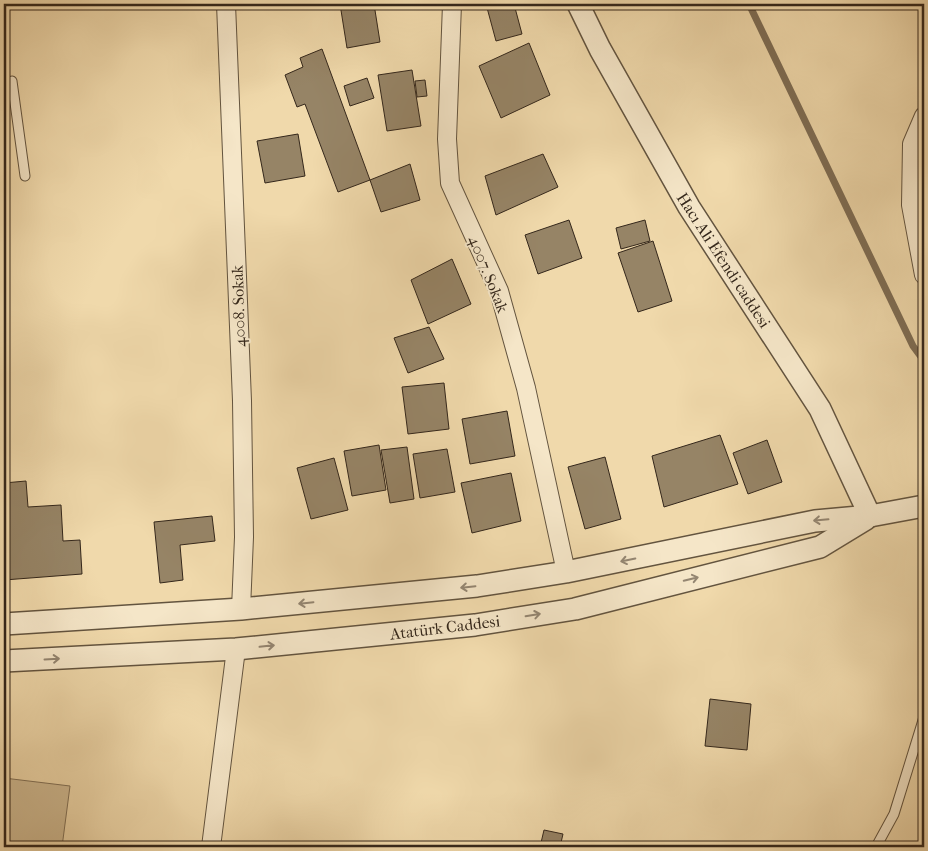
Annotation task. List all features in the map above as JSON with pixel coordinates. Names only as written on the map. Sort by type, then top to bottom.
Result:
[{"type":"street","name":"4008. Sokak","points":[[226,4],[242,401],[244,537],[241,609]]},
{"type":"street","name":"4007. Sokak","points":[[452,4],[447,139],[450,183],[499,291],[526,388],[566,572]]},
{"type":"street","name":"Hacı Ali Efendi caddesi","points":[[578,4],[600,49],[689,207],[820,409],[870,516]]},
{"type":"street","points":[[924,116],[912,144],[910,205],[924,275]]},
{"type":"street","name":"Atatürk Caddesi","points":[[4,624],[241,609],[476,586],[566,572],[814,521],[921,509]]},
{"type":"street","name":"Atatürk Caddesi","points":[[4,662],[236,649],[475,625],[575,609],[820,547],[870,516]]},
{"type":"street","points":[[211,847],[236,649]]},
{"type":"lane","points":[[4,83],[12,82],[25,176]]},
{"type":"lane","points":[[876,847],[894,814],[924,717]]},
{"type":"shaded area","points":[[4,778],[70,786],[62,847],[4,847]]},
{"type":"building","points":[[340,4],[374,4],[380,42],[347,48]]},
{"type":"building","points":[[486,4],[514,4],[522,34],[496,41]]},
{"type":"building","points":[[529,43],[550,95],[501,118],[479,66]]},
{"type":"building","points":[[322,49],[370,180],[338,192],[305,104],[297,107],[285,75],[303,67],[300,58]]},
{"type":"building","points":[[412,70],[421,126],[387,131],[378,75]]},
{"type":"building","points":[[367,78],[374,98],[350,106],[344,86]]},
{"type":"building","points":[[425,80],[427,96],[417,97],[415,81]]},
{"type":"building","points":[[298,134],[305,176],[265,183],[257,141]]},
{"type":"building","points":[[543,154],[558,187],[496,215],[485,176]]},
{"type":"building","points":[[410,164],[420,200],[381,212],[370,180]]},
{"type":"building","points":[[569,220],[582,258],[538,274],[525,235]]},
{"type":"building","points":[[645,220],[650,241],[621,249],[616,228]]},
{"type":"building","points":[[653,241],[672,301],[638,312],[618,253]]},
{"type":"building","points":[[452,259],[471,304],[428,324],[411,280]]},
{"type":"building","points":[[429,327],[444,359],[408,373],[394,338]]},
{"type":"building","points":[[444,383],[449,429],[408,434],[402,387]]},
{"type":"building","points":[[507,411],[515,456],[470,464],[462,419]]},
{"type":"building","points":[[720,435],[738,484],[664,507],[652,456]]},
{"type":"building","points":[[767,440],[782,482],[748,494],[733,453]]},
{"type":"building","points":[[379,445],[386,490],[352,496],[344,451]]},
{"type":"building","points":[[407,447],[414,499],[390,503],[381,450]]},
{"type":"building","points":[[447,449],[455,492],[420,498],[413,454]]},
{"type":"building","points":[[605,457],[621,519],[585,529],[568,467]]},
{"type":"building","points":[[334,458],[348,510],[311,519],[297,468]]},
{"type":"building","points":[[511,473],[521,521],[472,533],[461,483]]},
{"type":"building","points":[[26,481],[28,507],[61,505],[63,541],[80,540],[82,574],[4,580],[4,483]]},
{"type":"building","points":[[212,516],[215,541],[180,545],[183,580],[160,583],[154,522]]},
{"type":"building","points":[[710,699],[751,704],[747,750],[705,746]]},
{"type":"building","points":[[544,830],[563,834],[560,847],[540,847]]},
{"type":"waterway","points":[[749,4],[913,346],[924,361]]}]
